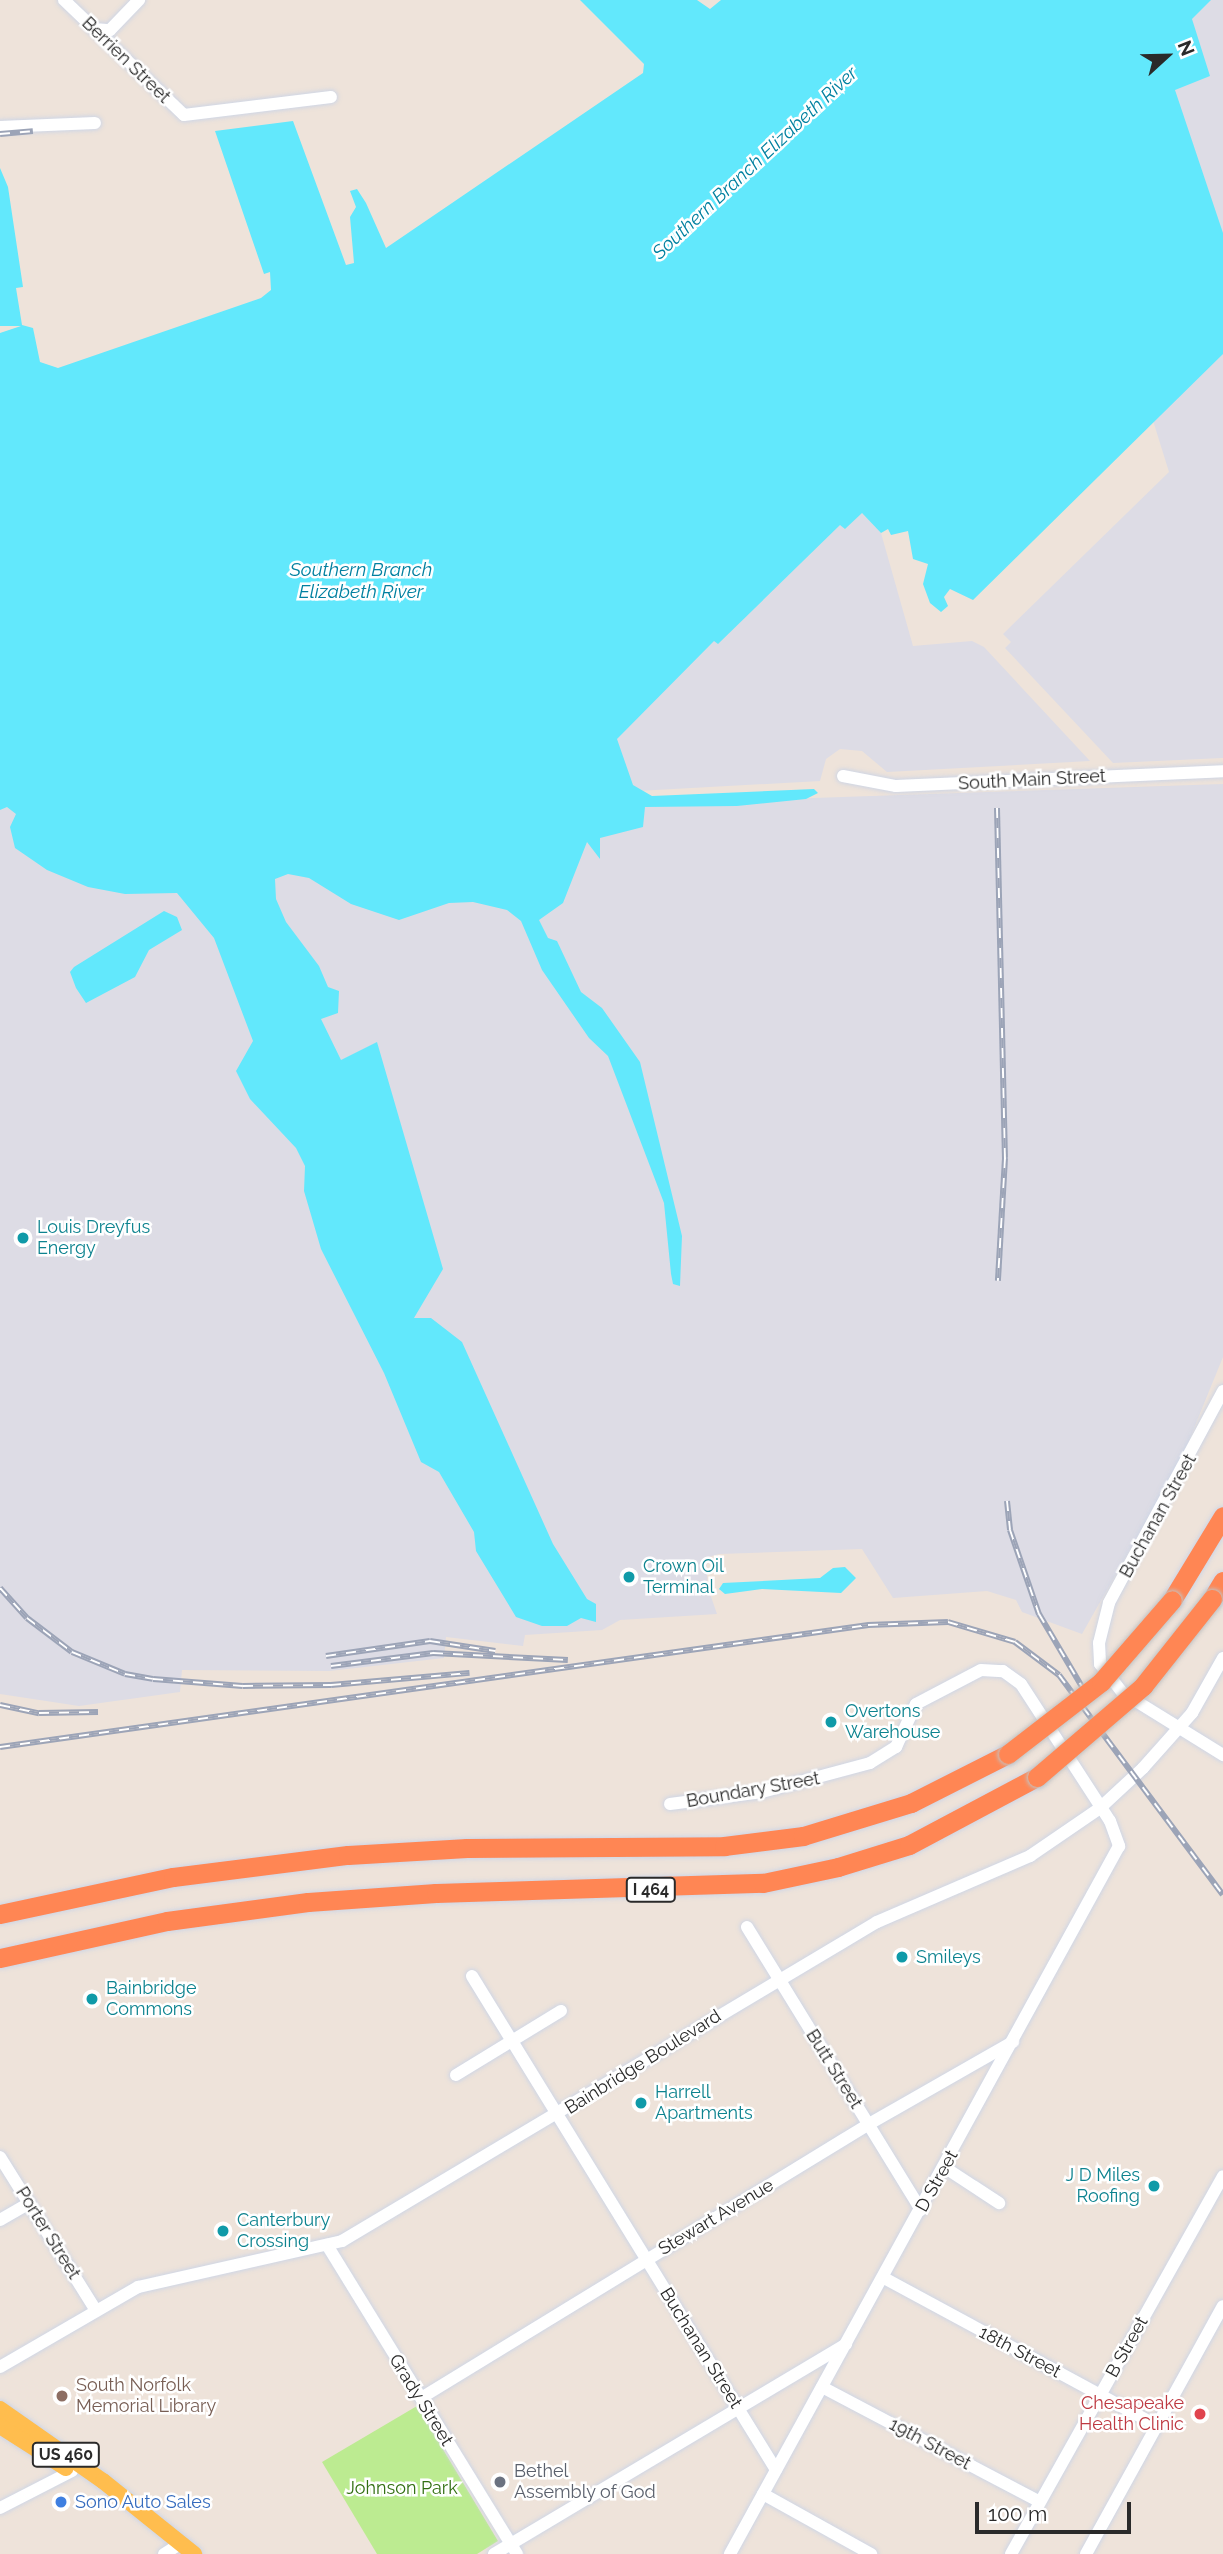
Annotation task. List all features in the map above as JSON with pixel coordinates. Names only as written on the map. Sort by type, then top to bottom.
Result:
[{"type":"highway","points":[[0,1914],[173,1877],[348,1855],[467,1848],[724,1846],[803,1836],[911,1803],[1008,1754],[1101,1682],[1172,1600],[1223,1516]]},
{"type":"highway","name":"I 464","points":[[0,1958],[167,1921],[308,1902],[436,1893],[763,1883],[838,1867],[944,1830],[1037,1777],[1143,1686],[1212,1599],[1223,1581]]},
{"type":"highway","points":[[0,1905],[80,1895]]},
{"type":"main road","name":"US 460","points":[[0,2409],[103,2481],[128,2504],[194,2554]]},
{"type":"main road","name":"US 460","points":[[0,2426],[128,2504]]},
{"type":"street","name":"Berrien Street","points":[[64,0],[179,112],[189,116],[331,97]]},
{"type":"street","points":[[94,29],[104,32],[113,27],[139,0]]},
{"type":"street","points":[[0,127],[95,123]]},
{"type":"street","name":"South Main Street","points":[[843,776],[896,786],[1223,771]]},
{"type":"street","name":"Buchanan Street","points":[[1178,1729],[1123,1693],[1100,1664],[1099,1643],[1109,1604],[1223,1391]]},
{"type":"street","name":"Bainbridge Boulevard","points":[[0,2367],[95,2309],[166,2278],[258,2263],[327,2245],[388,2217],[779,1979],[904,1909],[1030,1856],[1100,1808],[1178,1729],[1223,1658]]},
{"type":"street","name":"Boundary Street","points":[[670,1804],[762,1792],[870,1763],[896,1747],[916,1704],[981,1670],[1003,1671],[1021,1684],[1100,1808]]},
{"type":"street","points":[[1178,1729],[1223,1755]]},
{"type":"street","name":"D Street","points":[[730,2554],[1118,1852],[1117,1834],[1100,1808]]},
{"type":"street","name":"Butt Street","points":[[747,1927],[921,2210]]},
{"type":"street","name":"Buchanan Street","points":[[472,1976],[776,2470]]},
{"type":"street","points":[[456,2075],[561,2011]]},
{"type":"street","name":"Stewart Avenue","points":[[421,2398],[869,2124],[1013,2042]]},
{"type":"street","name":"Porter Street","points":[[0,2157],[95,2309]]},
{"type":"street","points":[[944,2167],[999,2203]]},
{"type":"street","name":"B Street","points":[[1011,2554],[1038,2501],[1223,2178]]},
{"type":"street","points":[[0,2220],[29,2203]]},
{"type":"street","name":"Grady Street","points":[[327,2245],[514,2549]]},
{"type":"street","name":"18th Street","points":[[884,2278],[1156,2424]]},
{"type":"street","points":[[1086,2554],[1223,2306]]},
{"type":"street","points":[[494,2554],[514,2549],[736,2406],[846,2344]]},
{"type":"street","name":"19th Street","points":[[822,2387],[1038,2501]]},
{"type":"street","points":[[45,2481],[51,2466],[46,2455]]},
{"type":"street","points":[[0,2508],[45,2481],[72,2471]]},
{"type":"street","points":[[763,2494],[871,2554]]},
{"type":"street","points":[[164,2554],[180,2544]]},
{"type":"shaded area","points":[[1151,0],[1223,0],[1223,758],[1113,763],[1005,648],[1011,642],[1003,634],[1169,472],[1114,295]]},
{"type":"shaded area","points":[[825,474],[881,533],[913,646],[972,641],[984,647],[1090,761],[887,772],[862,751],[840,749],[826,759],[820,781],[637,791],[637,804],[1223,784],[1223,1357],[1183,1455],[1082,1634],[1022,1612],[1016,1600],[987,1591],[893,1598],[862,1549],[719,1554],[706,1558],[708,1588],[717,1614],[620,1620],[602,1630],[525,1635],[523,1646],[446,1637],[444,1658],[329,1671],[182,1670],[180,1692],[79,1706],[0,1694],[0,738]]},
{"type":"green space","name":"Johnson Park","points":[[417,2406],[498,2541],[477,2554],[377,2554],[322,2462]]},
{"type":"water","name":"Southern Branch Elizabeth River","points":[[580,0],[697,0],[710,9],[721,0],[1211,0],[1192,19],[1210,76],[1175,90],[1223,233],[1223,354],[973,600],[950,589],[944,597],[948,606],[941,612],[930,603],[923,584],[928,564],[913,559],[908,531],[891,535],[888,529],[881,533],[862,513],[845,529],[840,525],[718,644],[714,641],[617,739],[633,785],[652,796],[814,789],[818,793],[806,799],[737,806],[645,807],[643,827],[600,838],[600,859],[587,842],[563,903],[539,920],[548,938],[557,941],[581,992],[602,1008],[640,1062],[682,1236],[680,1286],[673,1284],[671,1274],[664,1203],[608,1056],[589,1038],[542,970],[521,921],[507,910],[473,902],[449,903],[399,920],[351,904],[309,878],[288,874],[275,879],[276,899],[286,922],[319,966],[328,987],[339,991],[338,1013],[321,1019],[341,1060],[377,1042],[443,1269],[414,1318],[431,1318],[462,1342],[553,1544],[587,1599],[596,1604],[596,1622],[581,1618],[567,1626],[542,1626],[516,1617],[476,1551],[474,1532],[439,1472],[421,1462],[384,1373],[321,1249],[304,1191],[305,1166],[296,1148],[250,1099],[236,1071],[253,1041],[214,938],[177,893],[125,894],[88,887],[47,870],[15,848],[10,827],[16,814],[7,807],[0,810],[0,333],[21,326],[0,326],[0,168],[8,187],[23,287],[16,288],[22,325],[33,328],[40,362],[58,368],[261,298],[271,290],[270,272],[264,274],[215,131],[293,121],[346,265],[354,263],[350,217],[356,207],[350,191],[357,189],[366,203],[386,248],[643,73],[644,64]]},
{"type":"water","points":[[164,911],[177,917],[182,930],[149,950],[135,977],[86,1003],[70,972],[74,967]]},
{"type":"water","points":[[845,1567],[856,1578],[841,1593],[762,1589],[725,1594],[719,1589],[723,1583],[820,1578],[833,1568]]},
{"type":"railway","points":[[0,134],[33,131]]},
{"type":"railway","points":[[997,808],[1005,1158],[998,1281]]},
{"type":"railway","points":[[1007,1501],[1010,1530],[1039,1614],[1084,1690]]},
{"type":"railway","points":[[0,1588],[27,1618],[72,1652],[125,1674],[153,1679],[243,1686],[331,1685],[469,1673]]},
{"type":"railway","points":[[0,1747],[868,1625],[948,1622],[1015,1642],[1059,1675],[1223,1895]]},
{"type":"railway","points":[[326,1656],[430,1641],[495,1651]]},
{"type":"railway","points":[[331,1666],[433,1653],[568,1660]]},
{"type":"railway","points":[[0,1705],[39,1713],[98,1712]]},
{"type":"place","name":"Louis Dreyfus Energy","points":[[23,1238]]},
{"type":"place","name":"Crown Oil Terminal","points":[[629,1577]]},
{"type":"place","name":"Overtons Warehouse","points":[[831,1722]]},
{"type":"place","name":"Smileys","points":[[902,1957]]},
{"type":"place","name":"Bainbridge Commons","points":[[92,1999]]},
{"type":"place","name":"Harrell Apartments","points":[[641,2103]]},
{"type":"place","name":"J D Miles Roofing","points":[[1154,2186]]},
{"type":"place","name":"Canterbury Crossing","points":[[223,2231]]},
{"type":"place","name":"South Norfolk Memorial Library","points":[[62,2396]]},
{"type":"place","name":"Chesapeake Health Clinic","points":[[1200,2414]]},
{"type":"place","name":"Bethel Assembly of God","points":[[500,2482]]},
{"type":"place","name":"Sono Auto Sales","points":[[61,2502]]}]
